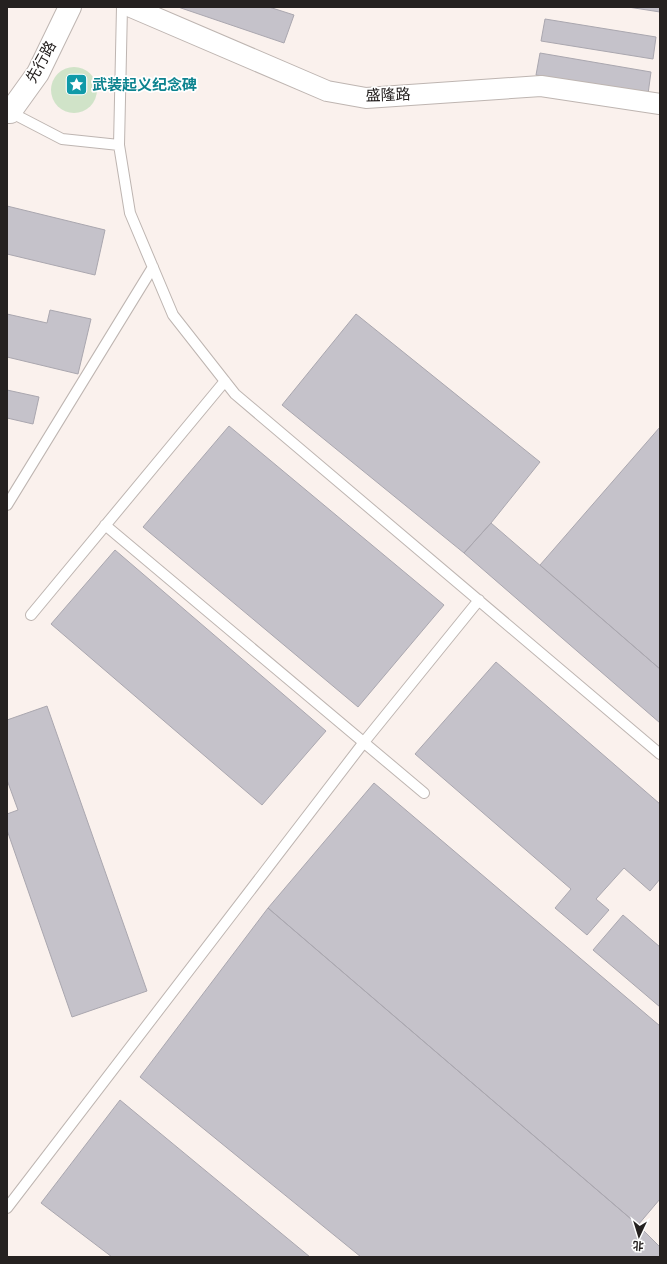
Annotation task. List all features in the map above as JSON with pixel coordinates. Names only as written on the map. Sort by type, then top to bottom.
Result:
[{"type":"street","name":"先行路","points":[[8,112],[38,73],[70,7]]},
{"type":"street","name":"盛隆路","points":[[132,7],[327,91],[366,98],[541,86],[660,103]]},
{"type":"lane","points":[[122,7],[119,145],[130,213],[173,315],[235,394],[660,754]]},
{"type":"lane","points":[[8,112],[62,139],[119,145]]},
{"type":"lane","points":[[7,505],[153,267]]},
{"type":"lane","points":[[31,615],[225,381]]},
{"type":"lane","points":[[105,525],[424,793]]},
{"type":"lane","points":[[7,1208],[364,742],[479,600]]},
{"type":"green space","points":[[69,67],[79,67],[87,71],[93,77],[97,85],[97,95],[93,103],[87,109],[79,113],[69,113],[61,109],[55,103],[51,95],[51,85],[55,77],[61,71]]},
{"type":"building","points":[[178,7],[269,7],[294,15],[284,43]]},
{"type":"building","points":[[628,7],[660,7],[660,12]]},
{"type":"building","points":[[545,19],[656,37],[653,59],[541,41]]},
{"type":"building","points":[[540,53],[651,72],[648,94],[536,75]]},
{"type":"building","points":[[7,206],[105,230],[95,275],[7,254]]},
{"type":"building","points":[[50,310],[91,319],[78,374],[7,357],[7,314],[47,323]]},
{"type":"building","points":[[356,314],[540,462],[491,523],[464,553],[282,405]]},
{"type":"building","points":[[7,390],[39,397],[33,424],[7,418]]},
{"type":"building","points":[[229,426],[444,605],[358,707],[143,527]]},
{"type":"building","points":[[660,427],[660,669],[540,565]]},
{"type":"building","points":[[491,523],[660,669],[660,723],[464,553]]},
{"type":"building","points":[[115,550],[326,731],[262,805],[51,624]]},
{"type":"building","points":[[496,662],[660,804],[660,879],[650,891],[624,868],[596,899],[609,910],[587,935],[555,908],[571,889],[415,754]]},
{"type":"building","points":[[47,706],[147,991],[72,1017],[7,830],[7,814],[18,810],[7,780],[7,720]]},
{"type":"building","points":[[374,783],[660,1026],[660,1199],[638,1225],[268,908]]},
{"type":"building","points":[[268,908],[638,1225],[660,1247],[660,1257],[361,1257],[140,1077]]},
{"type":"building","points":[[623,915],[660,947],[660,1007],[593,950]]},
{"type":"building","points":[[120,1100],[310,1257],[112,1257],[41,1203]]},
{"type":"place","name":"武装起义纪念碑","points":[[76,85]]}]
